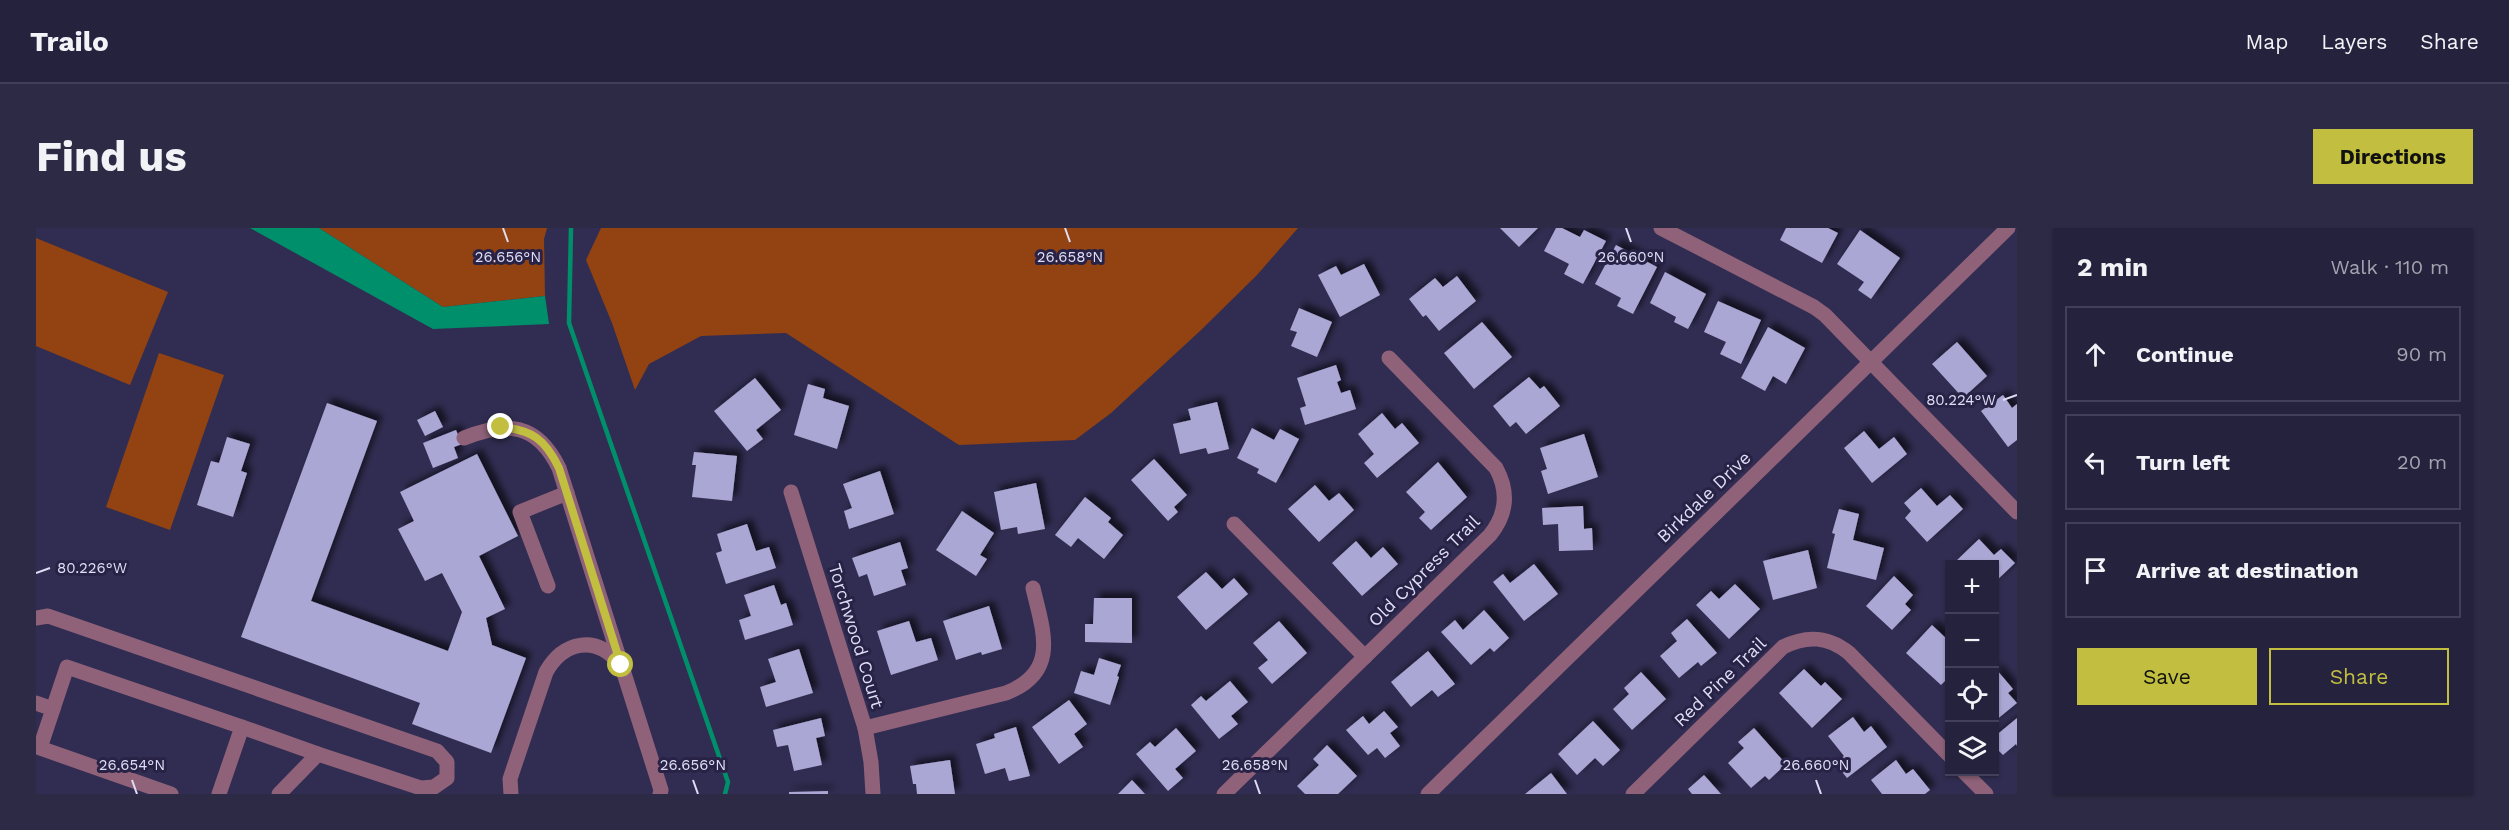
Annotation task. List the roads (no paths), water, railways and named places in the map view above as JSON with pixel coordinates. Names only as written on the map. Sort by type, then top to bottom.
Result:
[{"type":"street","name":"Birkdale Drive","points":[[1428,794],[2008,228]]},
{"type":"street","points":[[1665,229],[1814,308],[1834,324],[2017,512]]},
{"type":"street","name":"Old Cypress Trail","points":[[1224,794],[1490,535],[1497,525],[1505,503],[1501,479],[1496,468],[1389,358]]},
{"type":"street","points":[[464,438],[501,427],[520,429],[537,437],[551,451],[567,493],[661,790],[660,794]]},
{"type":"street","name":"Torchwood Court","points":[[791,492],[865,728],[871,762],[873,794]]},
{"type":"street","points":[[548,586],[520,512],[567,493]]},
{"type":"street","points":[[1234,524],[1365,657]]},
{"type":"street","points":[[865,728],[1006,693],[1028,682],[1042,662],[1045,650],[1045,638],[1033,588]]},
{"type":"street","points":[[36,618],[48,616],[437,751],[447,762],[447,778],[434,787],[421,788],[67,667],[40,748],[171,794]]},
{"type":"street","name":"Red Pine Trail","points":[[1633,794],[1783,647],[1805,638],[1829,640],[1844,649],[1945,751]]},
{"type":"street","points":[[511,794],[510,779],[514,764],[546,672],[552,661],[568,649],[588,645],[601,648],[613,655],[621,665]]},
{"type":"street","points":[[36,703],[53,709]]},
{"type":"street","points":[[219,794],[242,727]]},
{"type":"street","points":[[279,794],[318,754]]},
{"type":"street","points":[[1969,776],[1986,794]]},
{"type":"waterway","points":[[571,228],[569,323],[728,782],[725,794]]}]
